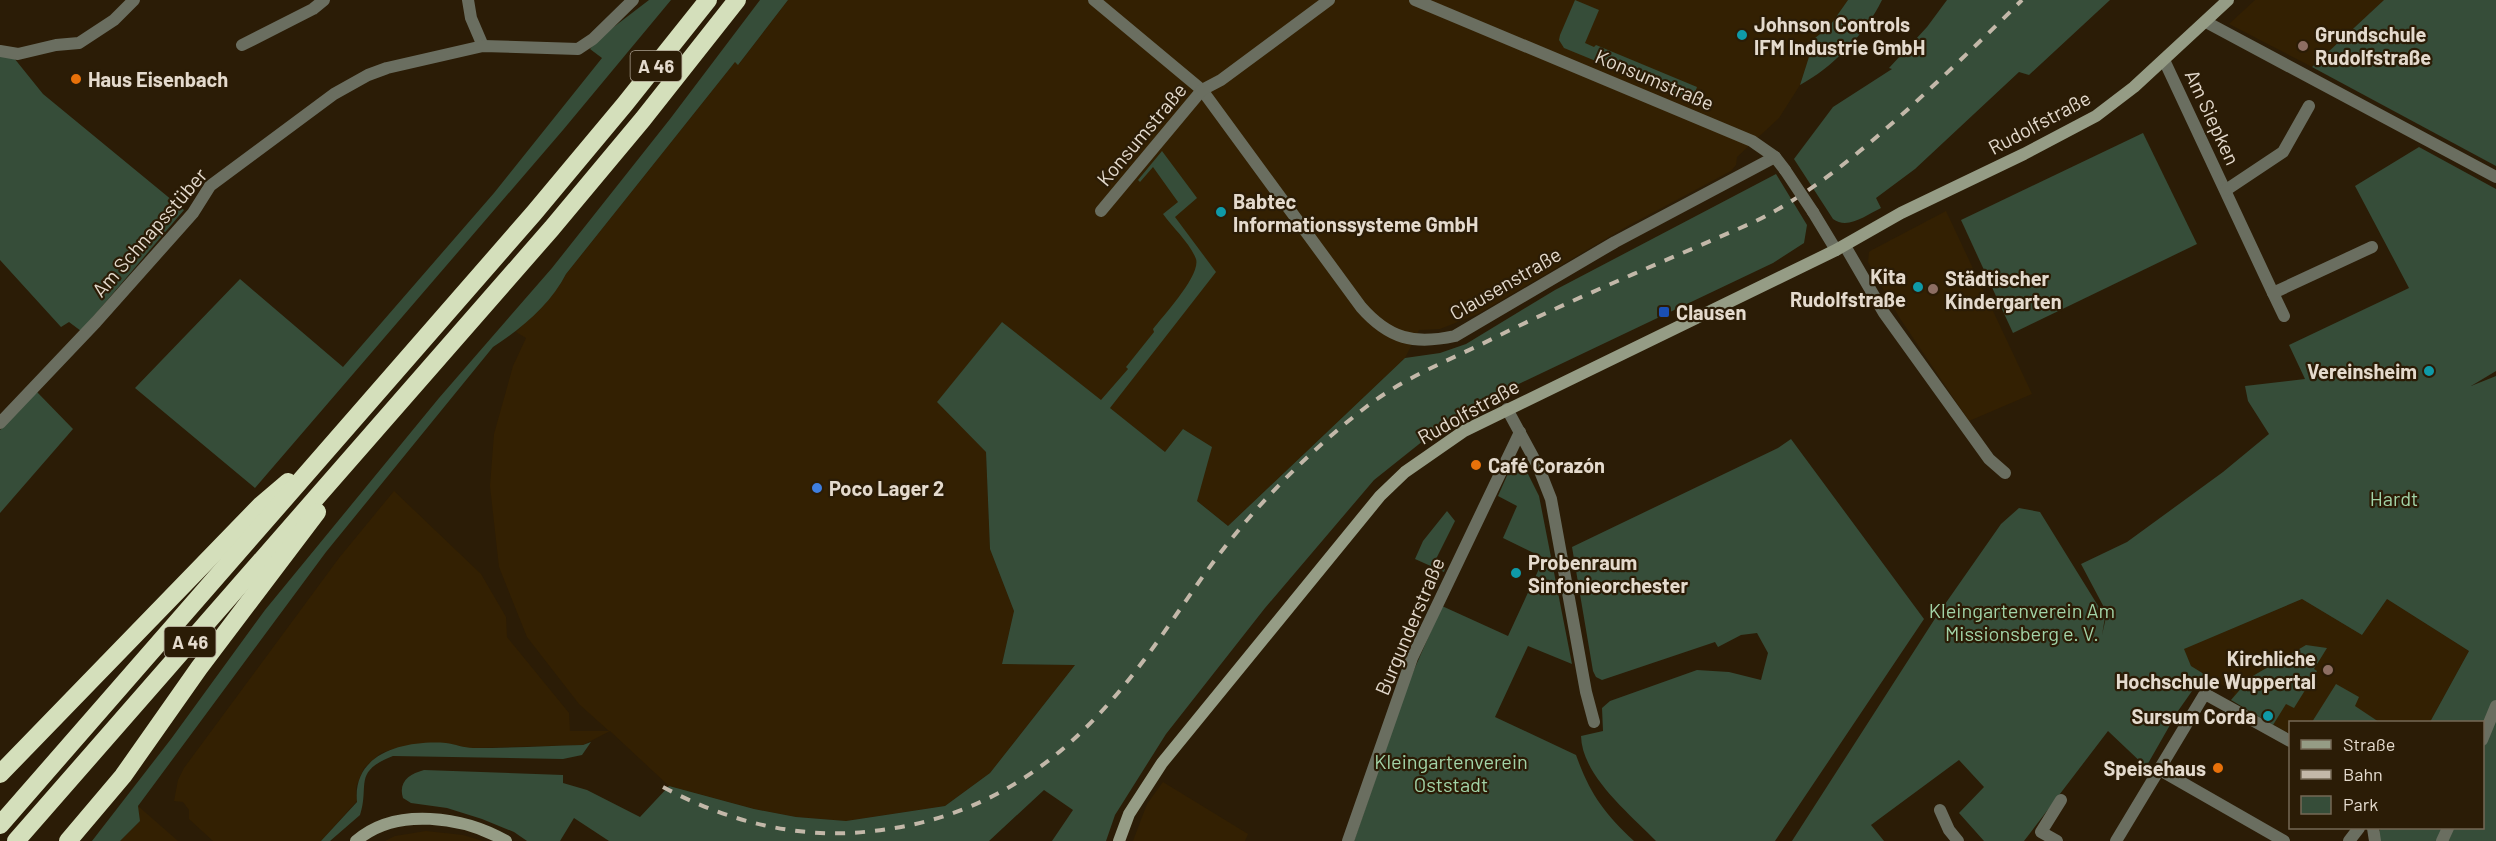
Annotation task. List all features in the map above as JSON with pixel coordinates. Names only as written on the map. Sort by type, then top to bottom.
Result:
[{"type":"highway","name":"A 46","points":[[0,825],[534,213],[708,0]]},
{"type":"highway","name":"A 46","points":[[16,841],[552,228],[643,119],[737,0]]},
{"type":"highway","points":[[0,774],[261,505],[345,430]]},
{"type":"highway","points":[[68,841],[123,776],[199,668],[297,542],[364,444]]},
{"type":"street","points":[[0,51],[18,54],[56,45],[79,43],[114,20],[134,0]]},
{"type":"street","points":[[242,45],[313,9],[324,0]]},
{"type":"street","points":[[468,0],[483,46]]},
{"type":"street","name":"Am Schnapsstüber","points":[[0,423],[96,322],[193,213],[210,186],[343,89],[368,75],[387,68],[483,46],[579,49],[593,39],[633,0]]},
{"type":"street","name":"Clausenstraße","points":[[1094,0],[1202,90],[1361,307],[1385,329],[1413,340],[1427,341],[1455,336],[1615,242],[1775,157]]},
{"type":"street","name":"Konsumstraße","points":[[1101,211],[1202,90],[1221,80],[1329,0]]},
{"type":"street","name":"Konsumstraße","points":[[1415,0],[1739,135],[1765,149],[1785,170],[1841,248]]},
{"type":"street","name":"Rudolfstraße","points":[[1119,841],[1130,814],[1162,763],[1380,496],[1405,472],[1464,431],[1841,248],[1901,213],[2024,154],[2096,116],[2134,87],[2228,0]]},
{"type":"street","points":[[2206,22],[2496,177]]},
{"type":"street","name":"Am Siepken","points":[[2164,60],[2284,316]]},
{"type":"street","name":"Am Siepken","points":[[2226,190],[2283,152],[2309,106]]},
{"type":"street","points":[[2273,293],[2372,247]]},
{"type":"street","points":[[1841,248],[1921,366],[1989,459],[2005,473]]},
{"type":"street","points":[[1507,409],[1538,466],[1551,499],[1586,692],[1594,722]]},
{"type":"street","name":"Burgunderstraße","points":[[1348,841],[1412,658],[1520,432]]},
{"type":"street","points":[[2116,841],[2204,695],[2289,740]]},
{"type":"street","points":[[2484,735],[2496,706]]},
{"type":"street","points":[[2160,770],[2284,841]]},
{"type":"street","points":[[2057,841],[2042,832],[2061,800]]},
{"type":"street","points":[[1940,810],[1949,830],[1958,841]]},
{"type":"street","points":[[356,841],[386,824],[427,819],[462,823],[506,841]]},
{"type":"street","points":[[2349,841],[2358,829]]},
{"type":"shaded area","points":[[788,0],[1848,0],[1829,27],[1815,38],[1800,85],[1779,118],[1737,157],[1736,165],[1731,171],[1626,227],[1478,314],[1440,329],[1419,330],[1405,358],[1228,526],[1197,501],[1166,453],[1002,322],[938,402],[986,451],[990,549],[1014,611],[1002,664],[1075,665],[990,773],[945,806],[846,821],[796,817],[754,809],[669,786],[610,731],[583,745],[469,748],[445,743],[397,748],[381,753],[364,768],[356,787],[357,801],[321,841],[213,841],[189,819],[189,810],[183,802],[174,801],[178,780],[184,768],[339,558],[394,491],[481,574],[506,617],[507,637],[569,713],[570,731],[609,731],[579,704],[527,637],[499,567],[490,486],[494,434],[513,366],[526,338],[516,332],[559,286],[566,274],[735,62],[739,64]]},
{"type":"shaded area","name":"Grundschule Rudolfstraße","points":[[2255,0],[2384,0],[2312,67],[2229,24]]},
{"type":"shaded area","name":"Städtischer Kindergarten","points":[[1946,211],[2032,394],[1969,421],[1899,317],[1868,262],[1869,252],[1872,250]]},
{"type":"shaded area","name":"Kirchliche Hochschule Wuppertal","points":[[2302,599],[2362,635],[2387,599],[2469,651],[2431,721],[2289,721],[2289,733],[2231,700],[2235,693],[2191,666],[2183,649]]},
{"type":"shaded area","points":[[1163,782],[1248,834],[1245,841],[1133,841],[1147,804]]},
{"type":"shaded area","points":[[138,806],[178,841],[120,841],[140,821]]},
{"type":"shaded area","points":[[426,831],[463,835],[483,841],[385,841],[395,836]]},
{"type":"green space","points":[[649,0],[671,0],[563,130],[255,488],[135,388],[240,279],[343,367],[494,193],[602,58],[590,49],[598,39]]},
{"type":"green space","points":[[760,0],[788,0],[738,65],[735,62],[566,274],[544,306],[493,347],[326,552],[138,806],[140,821],[120,841],[92,841],[171,739],[265,610],[439,398],[552,268],[670,119]]},
{"type":"green space","points":[[1575,0],[1599,10],[1585,43],[1594,47],[1596,45],[1697,87],[1696,90],[1701,94],[1692,99],[1686,98],[1564,48],[1559,40],[1560,35]]},
{"type":"green space","points":[[1848,0],[1882,0],[1867,25],[1847,48],[1824,69],[1800,85],[1815,38],[1829,27]]},
{"type":"green space","points":[[1947,0],[2110,0],[2029,75],[2019,72],[1915,169],[1876,198],[1881,208],[1851,222],[1839,222],[1833,219],[1794,159],[1833,107],[1892,69],[1889,68],[1927,27]]},
{"type":"green space","points":[[2384,0],[2496,0],[2496,166],[2312,67]]},
{"type":"green space","points":[[0,56],[14,58],[43,94],[184,210],[81,331],[69,322],[61,327],[0,260]]},
{"type":"green space","points":[[2143,133],[2197,244],[2013,333],[1961,220]]},
{"type":"green space","points":[[2419,147],[2496,189],[2496,371],[2471,386],[2496,376],[2496,841],[2374,841],[2380,829],[2484,829],[2484,721],[2431,721],[2469,651],[2387,599],[2362,635],[2302,599],[2184,649],[2191,666],[2204,674],[2178,711],[2146,767],[2108,731],[2024,841],[1984,841],[1959,813],[1984,787],[1959,760],[1871,825],[1884,841],[1792,841],[1936,617],[2001,524],[2019,508],[2040,512],[2105,617],[2102,635],[2107,613],[2081,564],[2127,542],[2223,472],[2269,434],[2248,401],[2245,386],[2305,379],[2289,345],[2409,288],[2355,186]]},
{"type":"green space","points":[[1162,151],[1197,198],[1175,217],[1216,272],[1110,408],[1165,452],[1183,429],[1212,447],[1197,501],[1228,526],[1405,358],[1440,353],[1466,344],[1555,290],[1776,174],[1807,225],[1804,243],[1773,263],[1458,413],[1374,480],[1265,608],[1166,734],[1115,815],[1106,841],[1052,841],[1073,810],[1044,790],[989,841],[609,841],[574,818],[560,841],[527,841],[514,832],[482,819],[447,808],[411,803],[403,798],[403,783],[414,774],[424,770],[563,775],[563,783],[587,790],[640,817],[669,786],[754,809],[796,817],[846,821],[945,806],[990,773],[1075,665],[1002,664],[1014,611],[990,549],[986,452],[937,402],[1002,322],[1101,400],[1128,369],[1126,367],[1187,285],[1196,266],[1196,259],[1190,247],[1163,214],[1178,202],[1153,167],[1140,182],[1138,180]]},
{"type":"green space","points":[[37,392],[73,429],[0,513],[0,430]]},
{"type":"green space","points":[[1791,439],[1924,619],[1775,841],[1656,841],[1598,780],[1583,751],[1581,736],[1603,731],[1602,708],[1610,701],[1697,670],[1729,672],[1761,680],[1768,653],[1757,633],[1741,635],[1718,647],[1715,642],[1602,680],[1596,677],[1593,671],[1572,547],[1778,448]]},
{"type":"green space","name":"Kleingartenverein Oststadt","points":[[1520,458],[1539,496],[1572,664],[1528,646],[1495,717],[1576,755],[1599,802],[1634,841],[1354,841],[1410,679],[1442,606],[1508,636],[1544,558],[1503,538],[1517,506],[1498,496],[1513,462]]},
{"type":"green space","points":[[1447,511],[1455,521],[1434,563],[1445,569],[1444,572],[1415,559],[1423,541]]},
{"type":"green space","points":[[2306,645],[2327,648],[2314,669],[2317,671],[2294,708],[2286,704],[2273,725],[2231,700],[2251,677]]},
{"type":"green space","points":[[2336,684],[2359,697],[2355,706],[2378,721],[2313,721]]},
{"type":"green space","points":[[591,742],[582,755],[563,759],[393,756],[380,762],[367,774],[360,815],[330,841],[321,841],[357,802],[358,785],[363,771],[372,761],[399,747],[430,743],[446,743],[473,748],[583,745]]},
{"type":"railway","points":[[663,787],[739,819],[819,833],[873,831],[916,824],[956,812],[993,796],[1027,776],[1089,725],[1144,660],[1211,565],[1253,513],[1308,457],[1366,407],[1393,388],[1437,365],[1583,296],[1754,222],[1795,199],[1834,172],[1888,127],[2022,0]]},
{"type":"place","name":"Johnson Controls IFM Industrie GmbH","points":[[1742,35]]},
{"type":"place","name":"Grundschule Rudolfstraße","points":[[2303,46]]},
{"type":"place","name":"Haus Eisenbach","points":[[76,79]]},
{"type":"place","name":"Babtec Informationssysteme GmbH","points":[[1221,212]]},
{"type":"place","name":"Kita Rudolfstraße","points":[[1918,287]]},
{"type":"place","name":"Städtischer Kindergarten","points":[[1933,289]]},
{"type":"place","name":"Clausen","points":[[1664,312]]},
{"type":"place","name":"Vereinsheim","points":[[2429,371]]},
{"type":"place","name":"Café Corazón","points":[[1476,465]]},
{"type":"place","name":"Poco Lager 2","points":[[817,488]]},
{"type":"place","name":"Probenraum Sinfonieorchester","points":[[1516,573]]},
{"type":"place","name":"Kirchliche Hochschule Wuppertal","points":[[2328,670]]},
{"type":"place","name":"Sursum Corda","points":[[2268,716]]},
{"type":"place","name":"Speisehaus","points":[[2218,768]]},
{"type":"park label","name":"Hardt","points":[[2394,498]]},
{"type":"park label","name":"Kleingartenverein Am Missionsberg e. V.","points":[[2022,622]]}]
